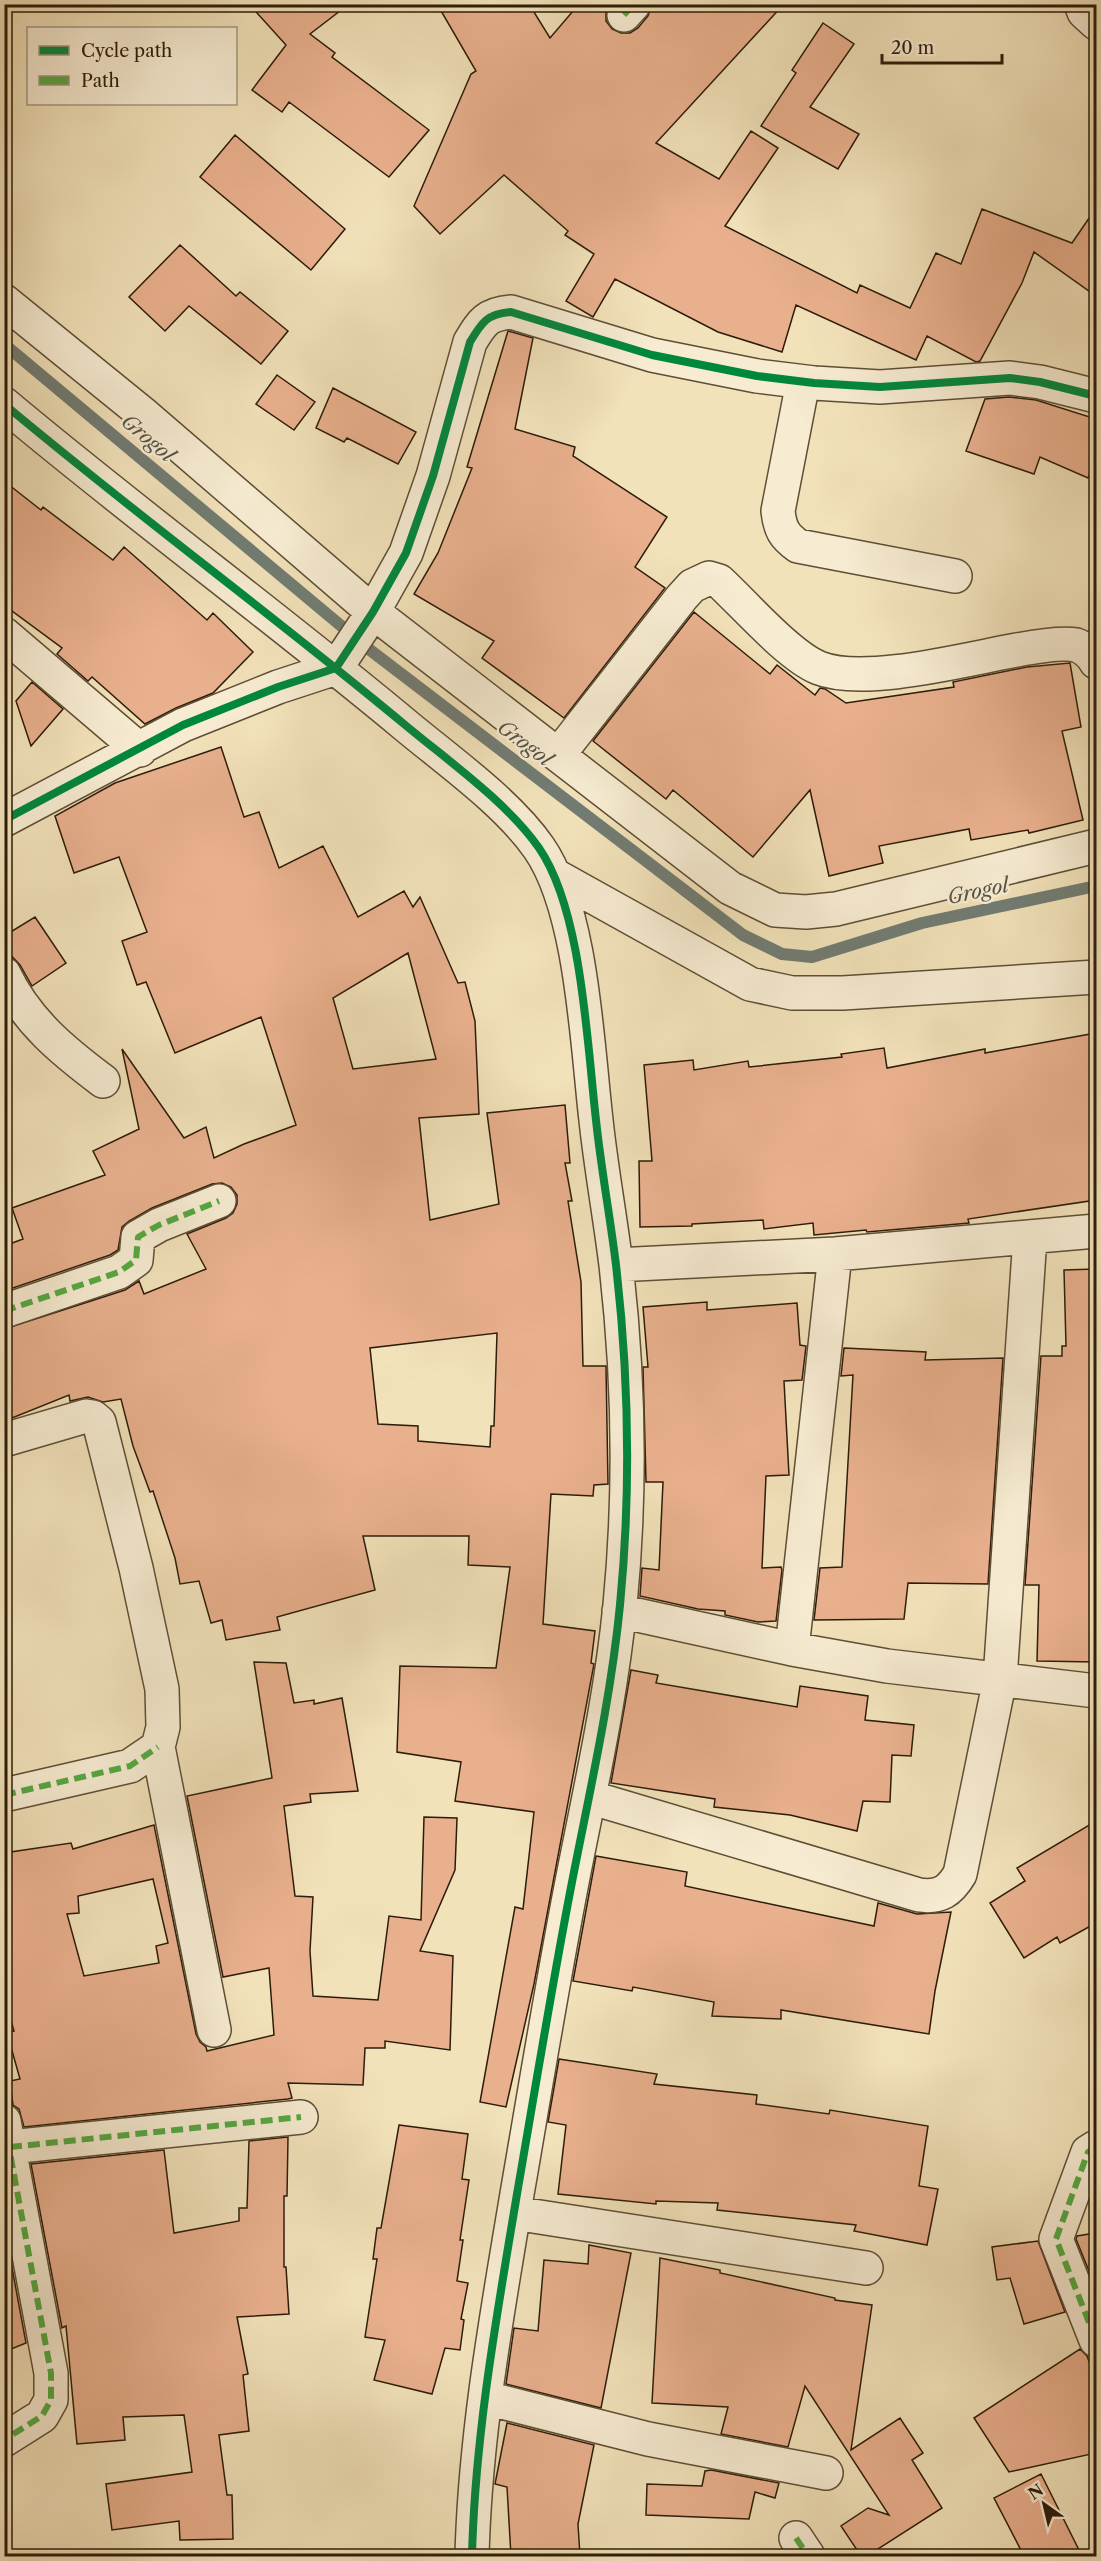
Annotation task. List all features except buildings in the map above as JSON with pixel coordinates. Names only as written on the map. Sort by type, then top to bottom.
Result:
[{"type":"street","points":[[1082,4],[1084,12],[1096,23]]},
{"type":"street","points":[[4,301],[142,413],[372,615],[559,754],[730,888],[775,910],[806,912],[836,909],[1096,846]]},
{"type":"street","points":[[4,820],[140,750],[183,725],[338,666],[372,615],[406,553],[420,515],[470,342],[480,325],[494,313],[512,312],[541,319],[652,355],[757,376],[803,382],[880,387],[1010,378],[1040,382],[1096,396]]},
{"type":"street","points":[[803,382],[778,511],[780,529],[787,538],[798,546],[955,576]]},
{"type":"street","points":[[4,404],[338,666],[494,800],[539,847],[563,898],[582,993],[600,1163],[616,1265],[622,1337],[628,1480],[613,1666],[514,2213],[474,2490],[472,2556]]},
{"type":"street","points":[[559,754],[682,597],[692,586],[710,578],[719,581],[789,648],[820,669],[858,675],[898,671],[1038,646],[1075,645],[1091,654],[1096,662]]},
{"type":"street","points":[[4,634],[140,750]]},
{"type":"street","points":[[554,875],[750,984],[792,993],[843,993],[1096,977]]},
{"type":"street","points":[[4,974],[33,1020],[62,1051],[103,1081]]},
{"type":"street","points":[[4,1311],[119,1272],[136,1260],[138,1237],[159,1225],[219,1202]]},
{"type":"street","points":[[616,1265],[834,1254],[1096,1231]]},
{"type":"street","points":[[589,1797],[919,1895],[932,1897],[941,1894],[954,1884],[960,1874],[1000,1679],[1030,1237]]},
{"type":"street","points":[[792,1649],[834,1254]]},
{"type":"street","points":[[4,1440],[86,1416],[93,1417],[99,1422],[136,1568],[162,1689],[163,1727],[158,1747],[214,2030]]},
{"type":"street","points":[[619,1611],[792,1649],[887,1666],[1096,1691]]},
{"type":"street","points":[[4,1795],[130,1766],[158,1747]]},
{"type":"street","points":[[4,2440],[42,2416],[51,2400],[51,2373],[7,2134],[301,2117]]},
{"type":"street","points":[[1096,2147],[1088,2152],[1056,2239],[1096,2340]]},
{"type":"street","points":[[514,2213],[866,2268]]},
{"type":"street","points":[[486,2398],[648,2439],[826,2473]]},
{"type":"waterway","name":"Grogol","points":[[4,344],[370,650],[743,935],[782,954],[812,957],[922,923],[1096,886]]},
{"type":"marked path","points":[[624,15],[634,4]]},
{"type":"marked path","points":[[4,1311],[119,1272],[136,1260],[138,1237],[159,1225],[219,1201]]},
{"type":"marked path","points":[[4,1795],[130,1766],[158,1747]]},
{"type":"marked path","points":[[10,2147],[301,2117]]},
{"type":"marked path","points":[[4,2121],[51,2373],[51,2400],[42,2416],[4,2440]]},
{"type":"marked path","points":[[1096,2147],[1088,2152],[1056,2239],[1096,2340]]},
{"type":"marked path","points":[[796,2538],[808,2556]]},
{"type":"cycle path","points":[[4,820],[183,725],[278,687],[336,668],[373,612],[406,553],[433,476],[470,342],[482,324],[496,315],[511,312],[652,355],[757,376],[814,383],[880,387],[1010,378],[1040,382],[1096,396]]},
{"type":"cycle path","points":[[4,404],[103,485],[355,683],[494,798],[539,848],[553,874],[565,906],[574,941],[614,1247],[624,1350],[627,1435],[624,1563],[606,1709],[558,1960],[495,2329],[477,2465],[472,2556]]}]
